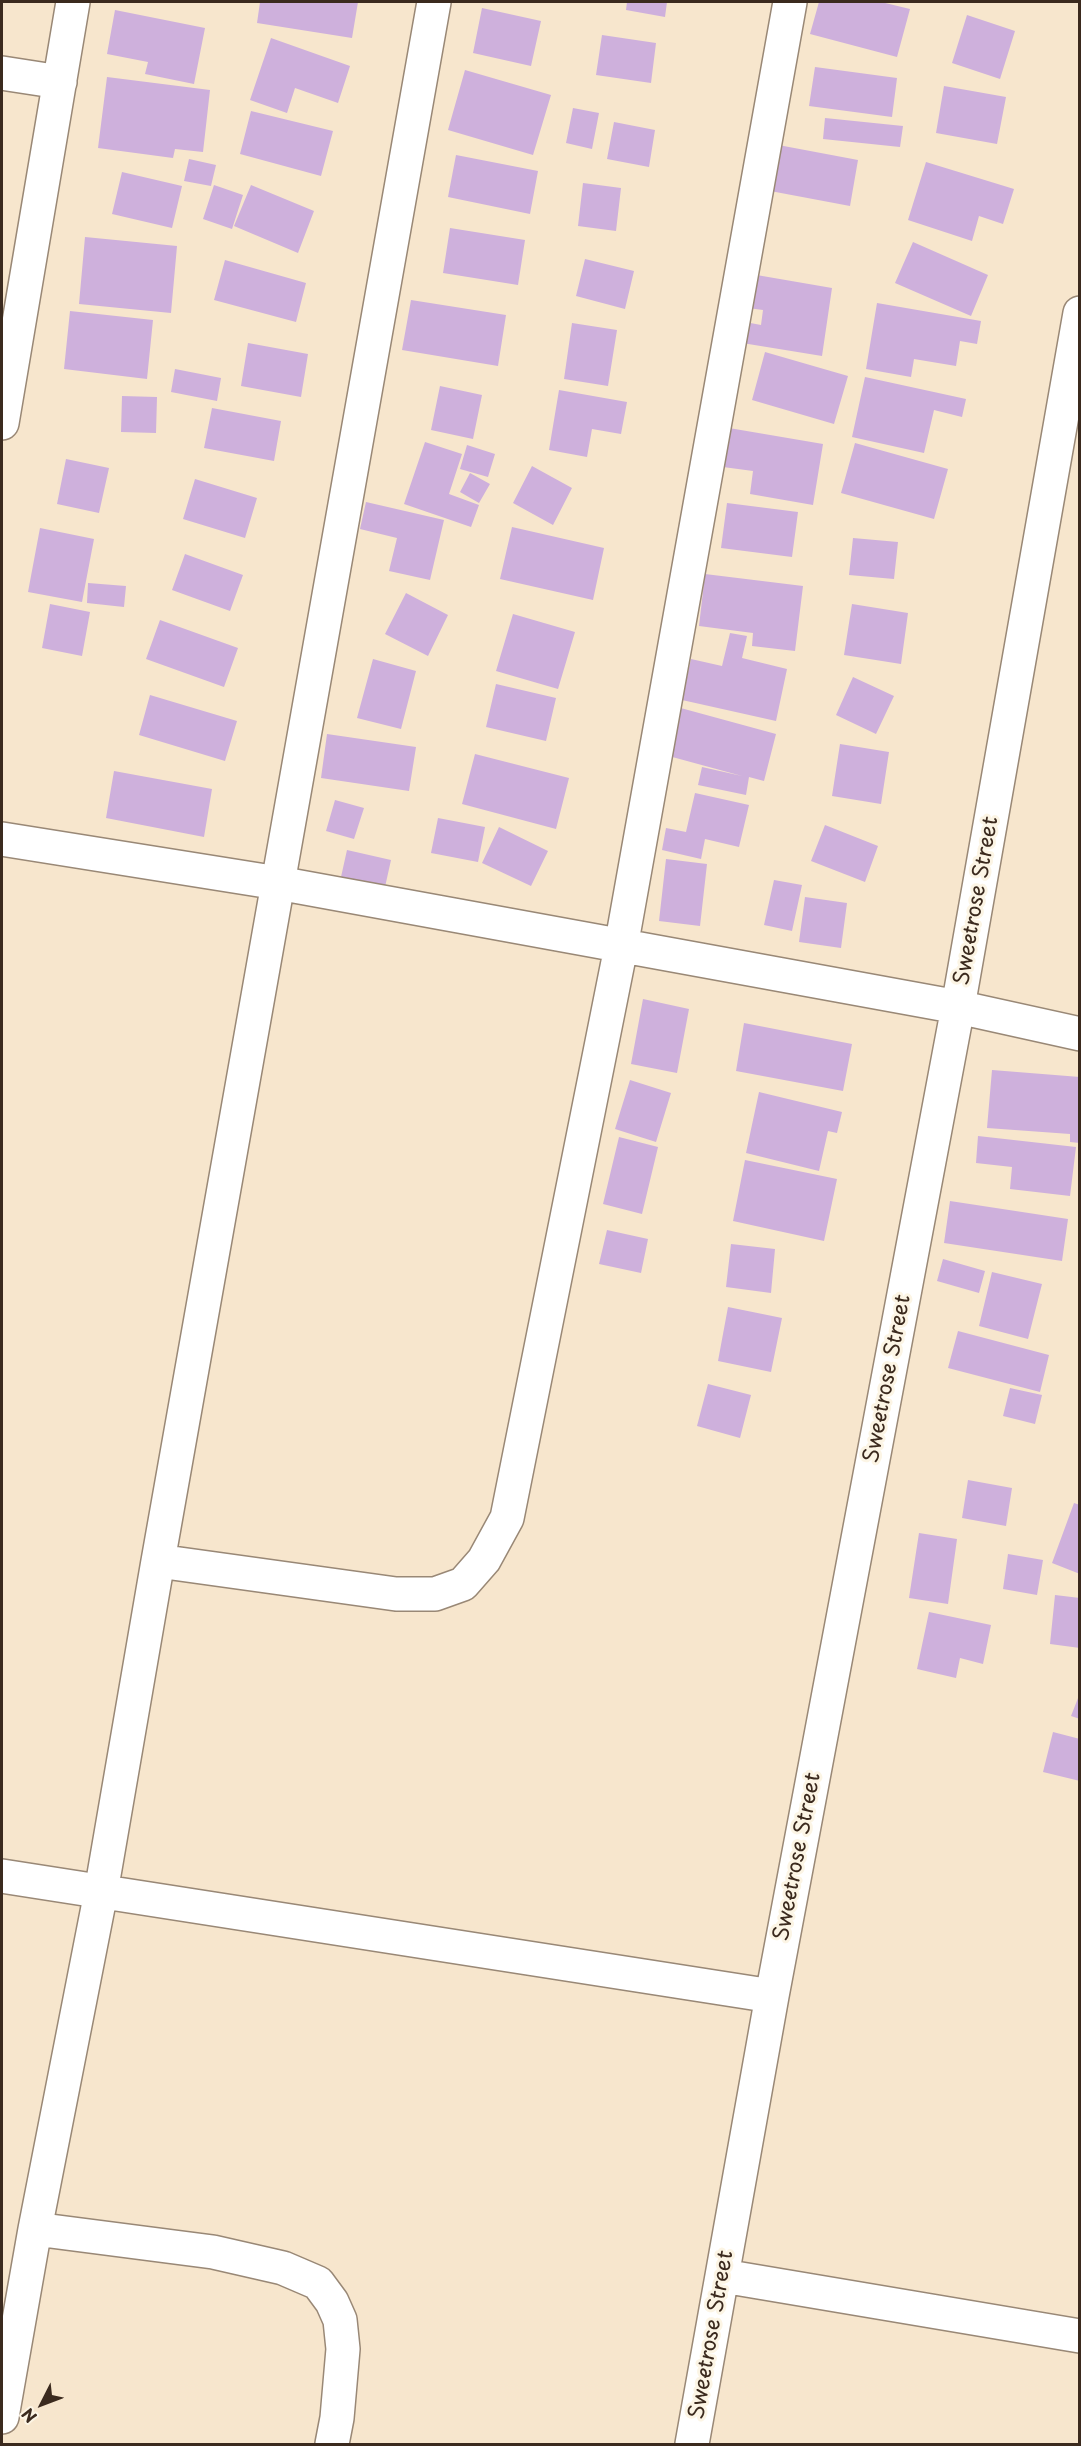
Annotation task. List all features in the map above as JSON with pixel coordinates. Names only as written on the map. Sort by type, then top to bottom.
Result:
[{"type":"street","points":[[2,423],[7,365],[73,2]]},
{"type":"street","points":[[2,2417],[35,2229],[101,1892],[434,2]]},
{"type":"street","points":[[158,1561],[396,1594],[435,1594],[463,1584],[484,1560],[507,1518],[621,947],[790,2]]},
{"type":"street","points":[[2,73],[60,82]]},
{"type":"street","name":"Sweetrose Street","points":[[692,2445],[772,1996],[958,1007],[1080,313]]},
{"type":"street","points":[[2,839],[279,883],[958,1007],[1080,1034]]},
{"type":"street","points":[[2,1876],[772,1996]]},
{"type":"street","points":[[35,2229],[213,2252],[283,2268],[318,2283],[332,2302],[340,2320],[343,2349],[332,2445]]},
{"type":"street","points":[[723,2276],[1080,2336]]},
{"type":"building","points":[[260,2],[358,2],[352,38],[257,23]]},
{"type":"building","points":[[627,2],[667,2],[665,17],[626,10]]},
{"type":"building","points":[[819,2],[881,2],[910,9],[897,57],[810,34]]},
{"type":"building","points":[[482,8],[541,21],[531,66],[473,53]]},
{"type":"building","points":[[115,10],[205,28],[194,84],[145,74],[148,62],[107,54]]},
{"type":"building","points":[[967,15],[1015,31],[1000,79],[952,63]]},
{"type":"building","points":[[602,35],[656,43],[651,83],[596,75]]},
{"type":"building","points":[[271,38],[350,66],[338,103],[295,88],[287,113],[250,100]]},
{"type":"building","points":[[815,67],[897,78],[892,117],[809,106]]},
{"type":"building","points":[[465,70],[551,95],[533,155],[448,130]]},
{"type":"building","points":[[107,77],[210,90],[203,152],[175,149],[173,158],[98,148]]},
{"type":"building","points":[[944,86],[1006,97],[997,144],[936,133]]},
{"type":"building","points":[[573,108],[599,113],[592,149],[566,143]]},
{"type":"building","points":[[251,111],[333,131],[321,176],[240,154]]},
{"type":"building","points":[[825,118],[903,126],[900,147],[823,139]]},
{"type":"building","points":[[614,122],[655,130],[649,167],[607,159]]},
{"type":"building","points":[[773,144],[858,160],[850,206],[765,190]]},
{"type":"building","points":[[456,155],[538,171],[530,214],[448,197]]},
{"type":"building","points":[[189,159],[216,165],[211,186],[184,181]]},
{"type":"building","points":[[926,162],[1014,189],[1003,224],[979,216],[972,241],[908,220]]},
{"type":"building","points":[[122,172],[182,186],[172,228],[112,214]]},
{"type":"building","points":[[583,183],[621,188],[616,231],[578,226]]},
{"type":"building","points":[[214,185],[243,195],[232,229],[203,219]]},
{"type":"building","points":[[251,185],[314,211],[298,253],[234,226]]},
{"type":"building","points":[[450,228],[525,240],[518,285],[443,273]]},
{"type":"building","points":[[85,237],[177,246],[171,313],[79,304]]},
{"type":"building","points":[[913,242],[988,275],[971,316],[895,283]]},
{"type":"building","points":[[585,259],[634,271],[625,309],[576,296]]},
{"type":"building","points":[[225,260],[306,283],[296,322],[214,300]]},
{"type":"building","points":[[745,273],[832,288],[822,356],[736,342],[740,321],[761,325],[763,310],[740,307]]},
{"type":"building","points":[[411,300],[506,315],[498,366],[402,350]]},
{"type":"building","points":[[877,303],[981,321],[977,344],[960,341],[956,366],[914,359],[911,377],[866,369]]},
{"type":"building","points":[[70,311],[153,320],[147,379],[64,369]]},
{"type":"building","points":[[572,323],[617,330],[608,386],[564,379]]},
{"type":"building","points":[[248,343],[308,354],[301,397],[241,386]]},
{"type":"building","points":[[765,352],[848,376],[834,424],[752,400]]},
{"type":"building","points":[[175,369],[221,378],[217,401],[171,392]]},
{"type":"building","points":[[865,377],[966,399],[962,417],[934,410],[924,453],[852,437]]},
{"type":"building","points":[[440,386],[482,395],[473,439],[431,430]]},
{"type":"building","points":[[559,390],[627,402],[621,434],[592,429],[587,457],[549,450]]},
{"type":"building","points":[[122,396],[157,397],[156,433],[121,432]]},
{"type":"building","points":[[212,408],[281,421],[274,461],[204,448]]},
{"type":"building","points":[[729,428],[823,444],[813,505],[750,494],[753,471],[723,467]]},
{"type":"building","points":[[425,442],[462,454],[449,494],[479,505],[471,527],[404,504]]},
{"type":"building","points":[[855,443],[948,469],[934,519],[841,493]]},
{"type":"building","points":[[467,445],[495,454],[488,477],[460,469]]},
{"type":"building","points":[[66,459],[109,468],[99,513],[57,504]]},
{"type":"building","points":[[532,466],[572,488],[553,525],[513,503]]},
{"type":"building","points":[[470,473],[490,484],[479,503],[460,492]]},
{"type":"building","points":[[195,479],[257,498],[245,538],[183,519]]},
{"type":"building","points":[[366,502],[444,520],[430,580],[389,571],[397,538],[360,529]]},
{"type":"building","points":[[727,503],[798,512],[792,557],[721,548]]},
{"type":"building","points":[[512,527],[604,548],[593,600],[500,579]]},
{"type":"building","points":[[40,528],[94,539],[82,602],[28,592]]},
{"type":"building","points":[[853,538],[898,542],[894,579],[849,575]]},
{"type":"building","points":[[185,554],[243,575],[230,611],[172,590]]},
{"type":"building","points":[[705,574],[803,586],[795,651],[752,646],[753,633],[699,626]]},
{"type":"building","points":[[88,583],[126,586],[124,607],[87,603]]},
{"type":"building","points":[[406,593],[448,615],[428,656],[385,634]]},
{"type":"building","points":[[50,604],[90,612],[82,656],[42,648]]},
{"type":"building","points":[[852,604],[908,613],[901,664],[844,655]]},
{"type":"building","points":[[513,614],[575,632],[558,689],[496,671]]},
{"type":"building","points":[[160,620],[238,648],[224,687],[146,659]]},
{"type":"building","points":[[730,633],[747,636],[742,658],[787,669],[776,721],[682,700],[691,659],[722,666]]},
{"type":"building","points":[[373,659],[416,671],[401,729],[357,718]]},
{"type":"building","points":[[853,677],[894,696],[876,734],[836,715]]},
{"type":"building","points":[[496,684],[556,698],[546,741],[486,727]]},
{"type":"building","points":[[150,695],[237,721],[225,761],[139,735]]},
{"type":"building","points":[[677,707],[776,734],[764,781],[749,777],[746,795],[698,785],[702,767],[742,776],[665,755]]},
{"type":"building","points":[[327,734],[416,747],[409,791],[321,778]]},
{"type":"building","points":[[840,744],[889,752],[881,804],[832,796]]},
{"type":"building","points":[[475,754],[569,778],[556,829],[462,804]]},
{"type":"building","points":[[114,771],[212,789],[204,837],[106,818]]},
{"type":"building","points":[[695,793],[749,805],[739,847],[705,839],[701,859],[662,850],[666,828],[686,832]]},
{"type":"building","points":[[335,800],[364,808],[354,839],[326,831]]},
{"type":"building","points":[[438,818],[485,827],[478,862],[431,853]]},
{"type":"building","points":[[825,825],[878,846],[865,882],[811,861]]},
{"type":"building","points":[[499,827],[548,851],[531,886],[482,863]]},
{"type":"building","points":[[347,850],[391,860],[385,887],[341,877]]},
{"type":"building","points":[[666,859],[707,864],[700,926],[659,921]]},
{"type":"building","points":[[774,880],[802,885],[792,931],[764,925]]},
{"type":"building","points":[[805,897],[847,903],[841,948],[799,942]]},
{"type":"building","points":[[643,999],[689,1009],[677,1073],[631,1064]]},
{"type":"building","points":[[744,1023],[852,1044],[843,1091],[736,1071]]},
{"type":"building","points":[[992,1070],[1080,1077],[1080,1143],[1070,1142],[1070,1134],[987,1128]]},
{"type":"building","points":[[630,1080],[671,1093],[656,1142],[615,1129]]},
{"type":"building","points":[[759,1092],[842,1112],[837,1133],[828,1131],[819,1171],[746,1153]]},
{"type":"building","points":[[978,1136],[1076,1147],[1070,1196],[1010,1189],[1012,1167],[976,1163]]},
{"type":"building","points":[[619,1137],[658,1147],[642,1214],[603,1204]]},
{"type":"building","points":[[745,1160],[837,1179],[824,1241],[733,1221]]},
{"type":"building","points":[[950,1201],[1068,1219],[1062,1261],[944,1243]]},
{"type":"building","points":[[607,1230],[648,1239],[641,1273],[599,1264]]},
{"type":"building","points":[[731,1244],[775,1249],[771,1293],[726,1287]]},
{"type":"building","points":[[943,1259],[985,1271],[979,1293],[937,1281]]},
{"type":"building","points":[[992,1272],[1042,1284],[1028,1339],[979,1326]]},
{"type":"building","points":[[728,1307],[782,1318],[771,1372],[718,1361]]},
{"type":"building","points":[[958,1331],[1049,1355],[1040,1392],[948,1368]]},
{"type":"building","points":[[708,1384],[751,1395],[740,1438],[697,1426]]},
{"type":"building","points":[[1010,1388],[1042,1395],[1035,1424],[1003,1416]]},
{"type":"building","points":[[968,1480],[1012,1488],[1006,1526],[962,1518]]},
{"type":"building","points":[[1074,1503],[1080,1505],[1080,1574],[1052,1563]]},
{"type":"building","points":[[919,1533],[957,1539],[948,1604],[909,1598]]},
{"type":"building","points":[[1008,1554],[1043,1560],[1037,1595],[1003,1589]]},
{"type":"building","points":[[1055,1595],[1080,1598],[1080,1648],[1050,1644]]},
{"type":"building","points":[[929,1612],[991,1625],[983,1664],[960,1658],[956,1678],[917,1669]]},
{"type":"building","points":[[1080,1693],[1080,1719],[1071,1716]]},
{"type":"building","points":[[1053,1732],[1080,1739],[1080,1781],[1043,1772]]}]
